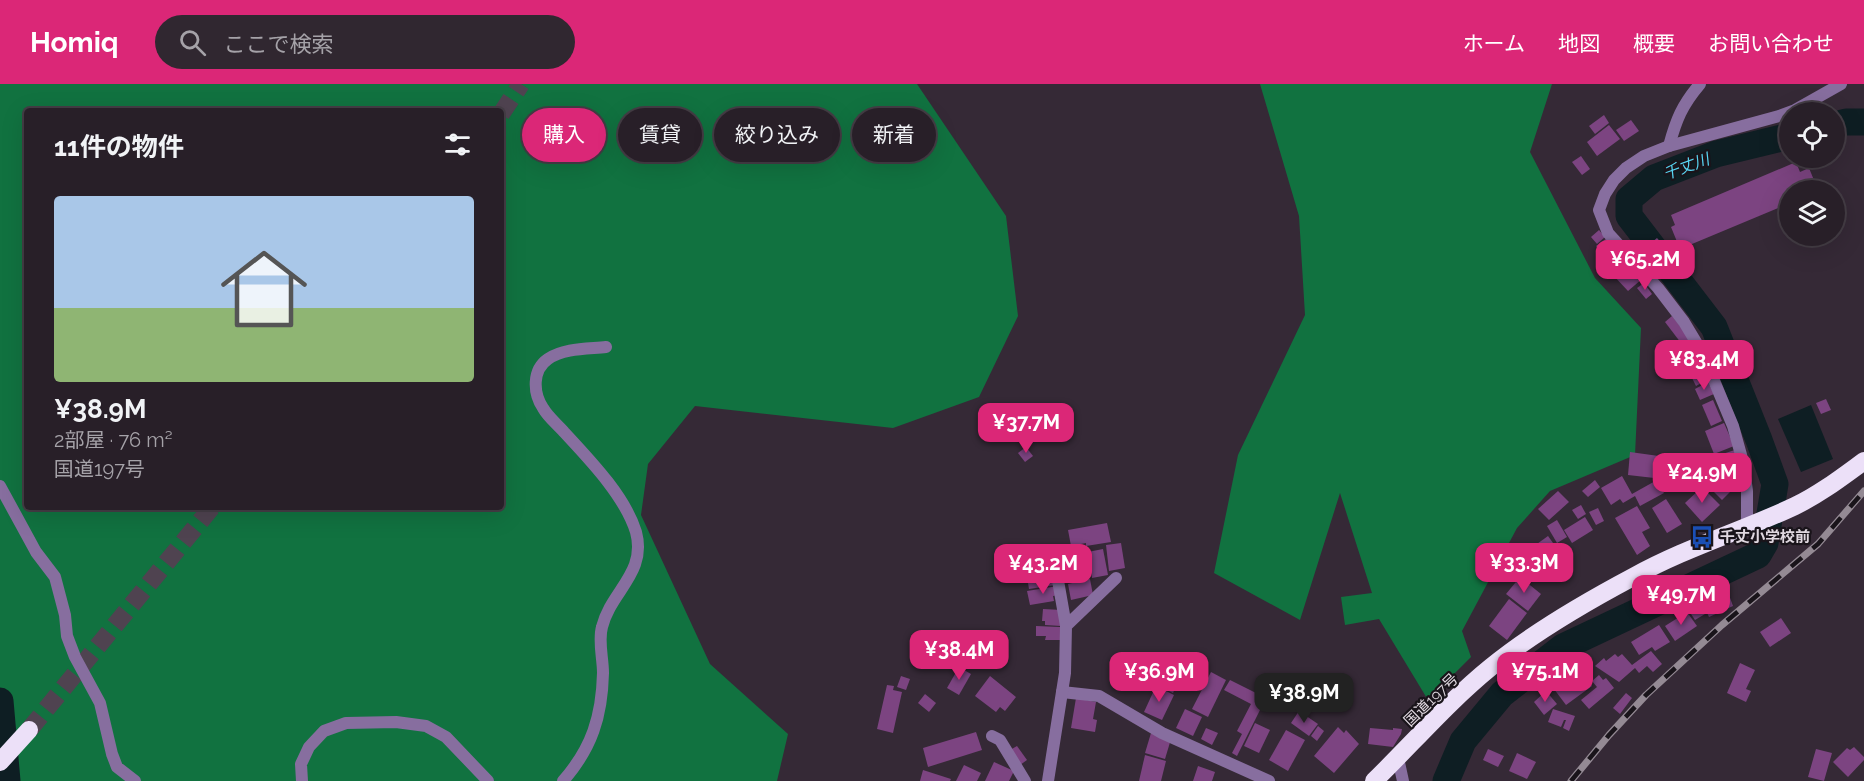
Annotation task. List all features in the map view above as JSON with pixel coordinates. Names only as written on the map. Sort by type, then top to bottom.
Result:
[{"type":"highway","name":"国道197号","points":[[1374,781],[1441,713],[1491,667],[1534,636],[1635,576],[1796,505],[1828,487],[1864,461]]},
{"type":"highway","points":[[6,756],[29,730]]},
{"type":"street","points":[[1669,146],[1676,118],[1686,100],[1700,84]]},
{"type":"street","points":[[1751,523],[1743,462],[1733,426],[1702,352],[1684,322],[1658,288],[1608,233],[1599,210],[1614,180],[1626,168],[1644,156],[1669,146],[1779,116],[1795,110],[1841,84]]},
{"type":"street","points":[[563,781],[590,742],[600,712],[603,672],[601,629],[608,609],[629,579],[637,562],[639,550],[635,531],[621,502],[590,460],[542,408],[535,390],[536,379],[544,363],[550,358],[570,351],[606,347]]},
{"type":"street","points":[[0,486],[36,552],[55,577],[68,636],[75,657],[100,703],[117,767],[135,781]]},
{"type":"street","points":[[1048,781],[1062,692],[1066,626],[1054,558]]},
{"type":"street","points":[[1066,626],[1116,578]]},
{"type":"street","points":[[1062,692],[1099,696],[1162,733],[1269,781]]},
{"type":"street","points":[[302,781],[301,764],[309,747],[324,730],[346,723],[396,722],[426,726],[446,737],[488,781]]},
{"type":"street","points":[[992,736],[1000,740],[1025,781]]},
{"type":"street","points":[[1398,758],[1403,781]]},
{"type":"green space","points":[[0,84],[917,84],[933,108],[852,108],[852,162],[936,162],[936,112],[1006,216],[1018,316],[979,397],[893,428],[695,406],[648,464],[641,515],[710,664],[788,734],[777,781],[0,781]]},
{"type":"green space","points":[[1260,84],[1552,84],[1530,152],[1595,278],[1641,328],[1635,455],[1550,491],[1517,528],[1462,631],[1471,657],[1428,700],[1379,619],[1345,625],[1341,597],[1372,593],[1340,493],[1300,620],[1214,573],[1238,455],[1305,315],[1299,216]]},
{"type":"shaded area","points":[[1811,405],[1833,459],[1801,472],[1778,419]]},
{"type":"building","points":[[1604,115],[1609,123],[1595,134],[1589,126]]},
{"type":"building","points":[[1631,120],[1639,131],[1624,141],[1616,130]]},
{"type":"building","points":[[1609,125],[1620,139],[1597,156],[1587,142]]},
{"type":"building","points":[[1581,156],[1590,169],[1582,175],[1572,162]]},
{"type":"building","points":[[1782,168],[1798,168],[1800,172],[1809,168],[1814,180],[1779,180],[1779,208],[1680,249],[1671,227],[1675,225],[1671,215]]},
{"type":"building","points":[[1599,230],[1605,237],[1597,244],[1591,237]]},
{"type":"building","points":[[1607,238],[1614,246],[1603,255],[1596,246]]},
{"type":"building","points":[[1657,238],[1670,253],[1665,258],[1651,243]]},
{"type":"building","points":[[1648,245],[1663,262],[1653,272],[1637,255]]},
{"type":"building","points":[[1614,248],[1622,258],[1612,267],[1603,257]]},
{"type":"building","points":[[1624,259],[1642,279],[1628,291],[1613,275],[1616,273],[1613,269]]},
{"type":"building","points":[[1644,283],[1652,294],[1646,299],[1637,288]]},
{"type":"building","points":[[1672,316],[1692,341],[1684,347],[1665,322]]},
{"type":"building","points":[[1696,356],[1703,369],[1692,374],[1686,361]]},
{"type":"building","points":[[1703,370],[1707,380],[1696,386],[1691,376]]},
{"type":"building","points":[[1708,382],[1714,394],[1700,400],[1695,389]]},
{"type":"building","points":[[1826,399],[1831,410],[1821,414],[1816,403]]},
{"type":"building","points":[[1713,400],[1722,421],[1711,426],[1702,405]]},
{"type":"building","points":[[1724,423],[1734,446],[1714,454],[1705,431]]},
{"type":"building","points":[[1026,447],[1033,456],[1025,462],[1018,453]]},
{"type":"building","points":[[1735,450],[1739,463],[1719,469],[1716,456]]},
{"type":"building","points":[[1630,452],[1666,457],[1663,479],[1628,475]]},
{"type":"building","points":[[1706,456],[1723,475],[1707,490],[1689,471]]},
{"type":"building","points":[[1622,476],[1632,494],[1657,480],[1664,493],[1640,506],[1635,496],[1623,503],[1620,499],[1611,505],[1601,488]]},
{"type":"building","points":[[1727,478],[1735,487],[1722,500],[1713,491]]},
{"type":"building","points":[[1595,480],[1600,487],[1588,497],[1582,491]]},
{"type":"building","points":[[1702,487],[1720,505],[1702,522],[1685,503]]},
{"type":"building","points":[[1558,491],[1569,502],[1549,520],[1538,509]]},
{"type":"building","points":[[1666,499],[1682,524],[1667,533],[1652,508]]},
{"type":"building","points":[[1581,505],[1586,514],[1578,519],[1572,510]]},
{"type":"building","points":[[1637,506],[1650,528],[1642,532],[1650,546],[1637,555],[1615,518]]},
{"type":"building","points":[[1598,508],[1604,521],[1596,525],[1589,512]]},
{"type":"building","points":[[1585,517],[1593,530],[1572,543],[1564,530]]},
{"type":"building","points":[[1557,520],[1567,537],[1557,543],[1547,526]]},
{"type":"building","points":[[1107,523],[1111,542],[1071,546],[1068,530]]},
{"type":"building","points":[[1548,536],[1561,554],[1543,567],[1530,549]]},
{"type":"building","points":[[1121,543],[1125,568],[1109,571],[1106,545]]},
{"type":"building","points":[[1103,549],[1108,575],[1092,578],[1088,552]]},
{"type":"building","points":[[1087,552],[1089,571],[1068,574],[1066,554]]},
{"type":"building","points":[[1562,555],[1571,568],[1552,581],[1543,569]]},
{"type":"building","points":[[1053,572],[1055,585],[1029,589],[1027,577]]},
{"type":"building","points":[[1520,577],[1541,594],[1528,611],[1506,594]]},
{"type":"building","points":[[1090,579],[1093,595],[1071,600],[1068,584]]},
{"type":"building","points":[[1058,586],[1059,595],[1053,596],[1054,601],[1030,605],[1027,591]]},
{"type":"building","points":[[1729,595],[1733,606],[1709,617],[1704,606]]},
{"type":"building","points":[[1509,599],[1527,613],[1507,640],[1489,626]]},
{"type":"building","points":[[1699,605],[1705,614],[1695,620],[1689,611]]},
{"type":"building","points":[[1043,609],[1062,610],[1061,626],[1045,625],[1045,621],[1042,621]]},
{"type":"building","points":[[1687,612],[1697,626],[1675,641],[1665,626]]},
{"type":"building","points":[[1781,618],[1791,633],[1770,647],[1760,632]]},
{"type":"building","points":[[1659,625],[1670,642],[1655,651],[1652,647],[1639,655],[1631,642]]},
{"type":"building","points":[[1036,626],[1060,627],[1060,640],[1045,640],[1046,636],[1036,636]]},
{"type":"building","points":[[949,645],[952,659],[929,664],[926,649]]},
{"type":"building","points":[[1651,651],[1662,664],[1653,672],[1647,666],[1639,673],[1635,668],[1619,682],[1595,666],[1604,658],[1606,661],[1615,654],[1618,657],[1622,654],[1632,665]]},
{"type":"building","points":[[1170,658],[1191,668],[1182,686],[1177,684],[1173,693],[1157,685]]},
{"type":"building","points":[[1740,663],[1755,670],[1746,689],[1751,691],[1746,702],[1727,693]]},
{"type":"building","points":[[959,667],[971,674],[959,695],[947,688]]},
{"type":"building","points":[[1580,670],[1592,686],[1566,705],[1554,689]]},
{"type":"building","points":[[1211,672],[1226,680],[1208,717],[1192,709]]},
{"type":"building","points":[[1599,675],[1603,680],[1606,678],[1614,688],[1589,709],[1581,700],[1597,687],[1592,681]]},
{"type":"building","points":[[901,676],[910,679],[906,690],[897,687]]},
{"type":"building","points":[[990,676],[1016,697],[1005,711],[1000,707],[996,712],[975,696]]},
{"type":"building","points":[[1230,680],[1266,698],[1237,756],[1232,753],[1242,734],[1237,731],[1251,704],[1224,690]]},
{"type":"building","points":[[887,685],[894,686],[893,690],[902,692],[893,733],[877,729]]},
{"type":"building","points":[[1156,686],[1174,695],[1162,720],[1144,712]]},
{"type":"building","points":[[1546,691],[1557,704],[1544,715],[1534,702]]},
{"type":"building","points":[[1626,693],[1632,698],[1620,714],[1613,708]]},
{"type":"building","points":[[925,694],[936,703],[929,712],[918,703]]},
{"type":"building","points":[[1076,698],[1096,702],[1093,719],[1097,720],[1095,732],[1071,728]]},
{"type":"building","points":[[1185,709],[1202,717],[1193,736],[1176,728]]},
{"type":"building","points":[[1553,709],[1575,716],[1569,731],[1563,728],[1566,720],[1561,727],[1548,722]]},
{"type":"building","points":[[1299,711],[1318,724],[1309,736],[1291,723]]},
{"type":"building","points":[[1255,723],[1270,730],[1259,753],[1244,746]]},
{"type":"building","points":[[1318,726],[1324,731],[1317,741],[1311,736]]},
{"type":"building","points":[[1338,727],[1344,733],[1346,730],[1359,744],[1334,773],[1314,756]]},
{"type":"building","points":[[1206,728],[1218,733],[1212,745],[1201,739]]},
{"type":"building","points":[[1370,728],[1402,729],[1393,747],[1368,744]]},
{"type":"building","points":[[1286,730],[1305,740],[1288,771],[1269,760]]},
{"type":"building","points":[[976,732],[982,750],[928,767],[923,748]]},
{"type":"building","points":[[1151,733],[1171,739],[1165,759],[1145,753]]},
{"type":"building","points":[[1017,746],[1027,760],[1020,765],[1010,750]]},
{"type":"building","points":[[1854,747],[1864,757],[1864,760],[1848,777],[1833,762],[1847,748],[1850,750]]},
{"type":"building","points":[[1488,749],[1504,756],[1498,767],[1483,760]]},
{"type":"building","points":[[1816,749],[1832,753],[1824,781],[1808,777]]},
{"type":"building","points":[[1517,753],[1536,762],[1527,779],[1509,771]]},
{"type":"building","points":[[1145,755],[1166,761],[1161,781],[1139,781]]},
{"type":"building","points":[[994,762],[1014,771],[1009,781],[985,781]]},
{"type":"building","points":[[964,765],[981,773],[977,781],[956,781]]},
{"type":"building","points":[[1198,766],[1215,772],[1212,781],[1193,781]]},
{"type":"building","points":[[923,770],[951,779],[950,781],[920,781]]},
{"type":"waterway","name":"千丈川","points":[[1845,122],[1864,122]]},
{"type":"waterway","name":"千丈川","points":[[1446,781],[1463,741],[1502,694],[1563,647],[1758,555],[1765,543],[1775,484],[1759,440],[1714,327],[1629,216],[1629,199],[1654,178],[1716,154],[1779,139]]},
{"type":"waterway","points":[[0,701],[7,781]]},
{"type":"tunnel","points":[[504,110],[521,84]]},
{"type":"tunnel","points":[[29,730],[210,510]]},
{"type":"railway","points":[[1571,781],[1646,695],[1722,625],[1818,544],[1864,491]]},
{"type":"place","name":"千丈小学校前","points":[[1702,537]]}]
